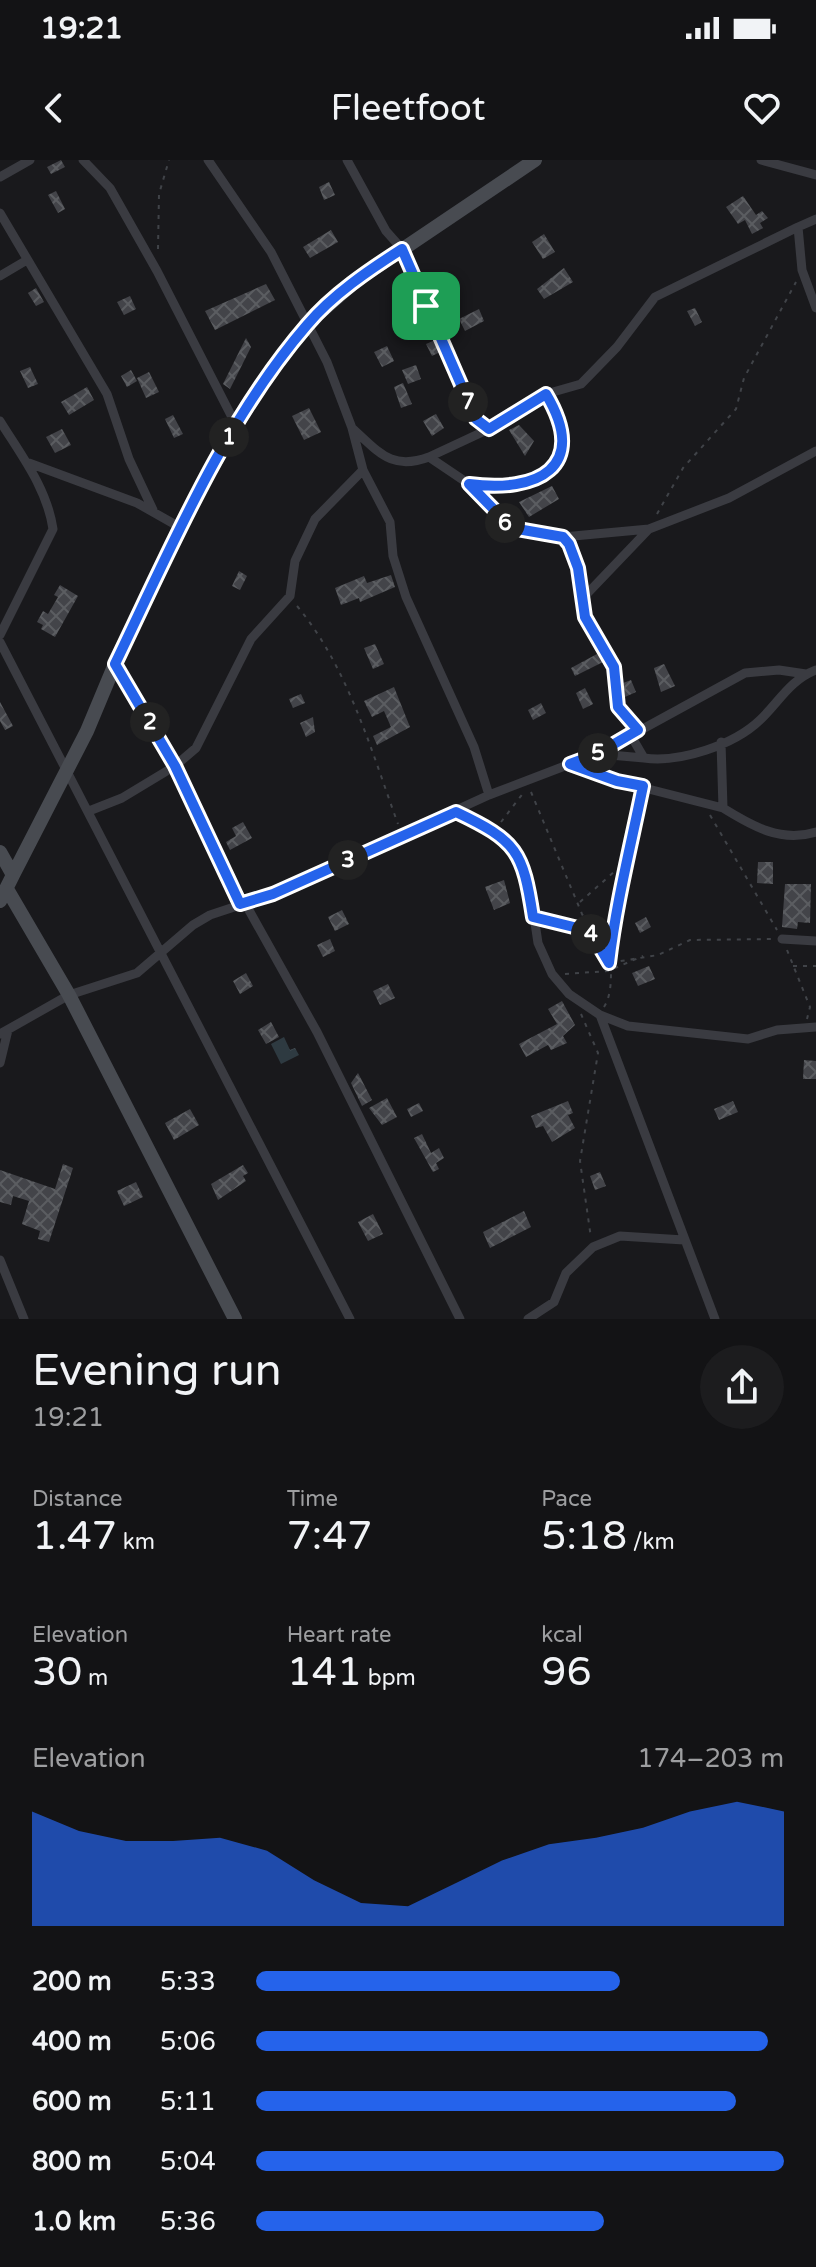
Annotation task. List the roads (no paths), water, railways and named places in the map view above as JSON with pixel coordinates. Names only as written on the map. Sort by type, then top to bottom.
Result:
[{"type":"street","points":[[0,178],[30,160]]},
{"type":"street","points":[[83,160],[110,188],[157,271],[236,425]]},
{"type":"street","points":[[208,160],[264,242],[327,362],[352,428],[363,470],[390,522],[396,571],[427,648],[474,747],[489,795]]},
{"type":"street","points":[[347,160],[386,231],[402,249],[467,393],[471,411],[489,429]]},
{"type":"street","points":[[7,888],[87,731],[115,664],[183,529],[201,486],[236,425],[308,323],[357,280],[535,160]]},
{"type":"street","points":[[761,160],[816,175]]},
{"type":"street","points":[[0,213],[107,394],[129,459],[153,510]]},
{"type":"street","points":[[352,428],[380,453],[399,463],[408,464],[429,457],[489,429],[546,394],[581,384],[617,347],[655,297],[816,219]]},
{"type":"street","points":[[798,227],[802,270],[816,308]]},
{"type":"street","points":[[0,276],[27,260]]},
{"type":"street","points":[[0,421],[29,463],[51,516],[53,529],[0,635]]},
{"type":"street","points":[[429,457],[469,484],[512,528],[563,537],[649,529],[729,498],[816,451]]},
{"type":"street","points":[[29,463],[153,510],[183,529]]},
{"type":"street","points":[[89,811],[122,798],[175,766],[196,748],[251,639],[290,596],[295,561],[315,519],[363,470]]},
{"type":"street","points":[[583,598],[649,529]]},
{"type":"street","points":[[563,537],[573,550],[585,617],[593,636],[613,662],[618,707],[634,732],[644,758]]},
{"type":"street","points":[[0,642],[350,1319]]},
{"type":"street","points":[[115,664],[175,766],[243,904],[317,1032],[460,1319]]},
{"type":"street","points":[[0,1063],[4,1032],[69,995],[122,980],[163,955],[193,925],[403,836],[489,795],[526,785],[597,754],[745,673],[779,670],[811,672]]},
{"type":"street","points":[[597,754],[679,757],[721,742],[758,722],[777,699],[811,672]]},
{"type":"street","points":[[721,742],[723,808]]},
{"type":"street","points":[[570,764],[617,781],[701,800],[723,808],[757,830],[797,836],[816,832]]},
{"type":"street","points":[[456,812],[495,830],[524,866],[538,943],[552,974],[569,994],[600,1015],[628,1026],[748,1039],[777,1030],[811,1027],[816,1035]]},
{"type":"street","points":[[0,852],[7,888],[69,995],[235,1319]]},
{"type":"street","points":[[782,939],[816,941]]},
{"type":"street","points":[[600,1015],[715,1319]]},
{"type":"street","points":[[528,1319],[554,1302],[566,1273],[593,1247],[620,1236],[684,1240]]},
{"type":"street","points":[[0,1260],[24,1319]]},
{"type":"water","points":[[284,1037],[290,1050],[295,1048],[299,1055],[281,1064],[271,1044]]}]
